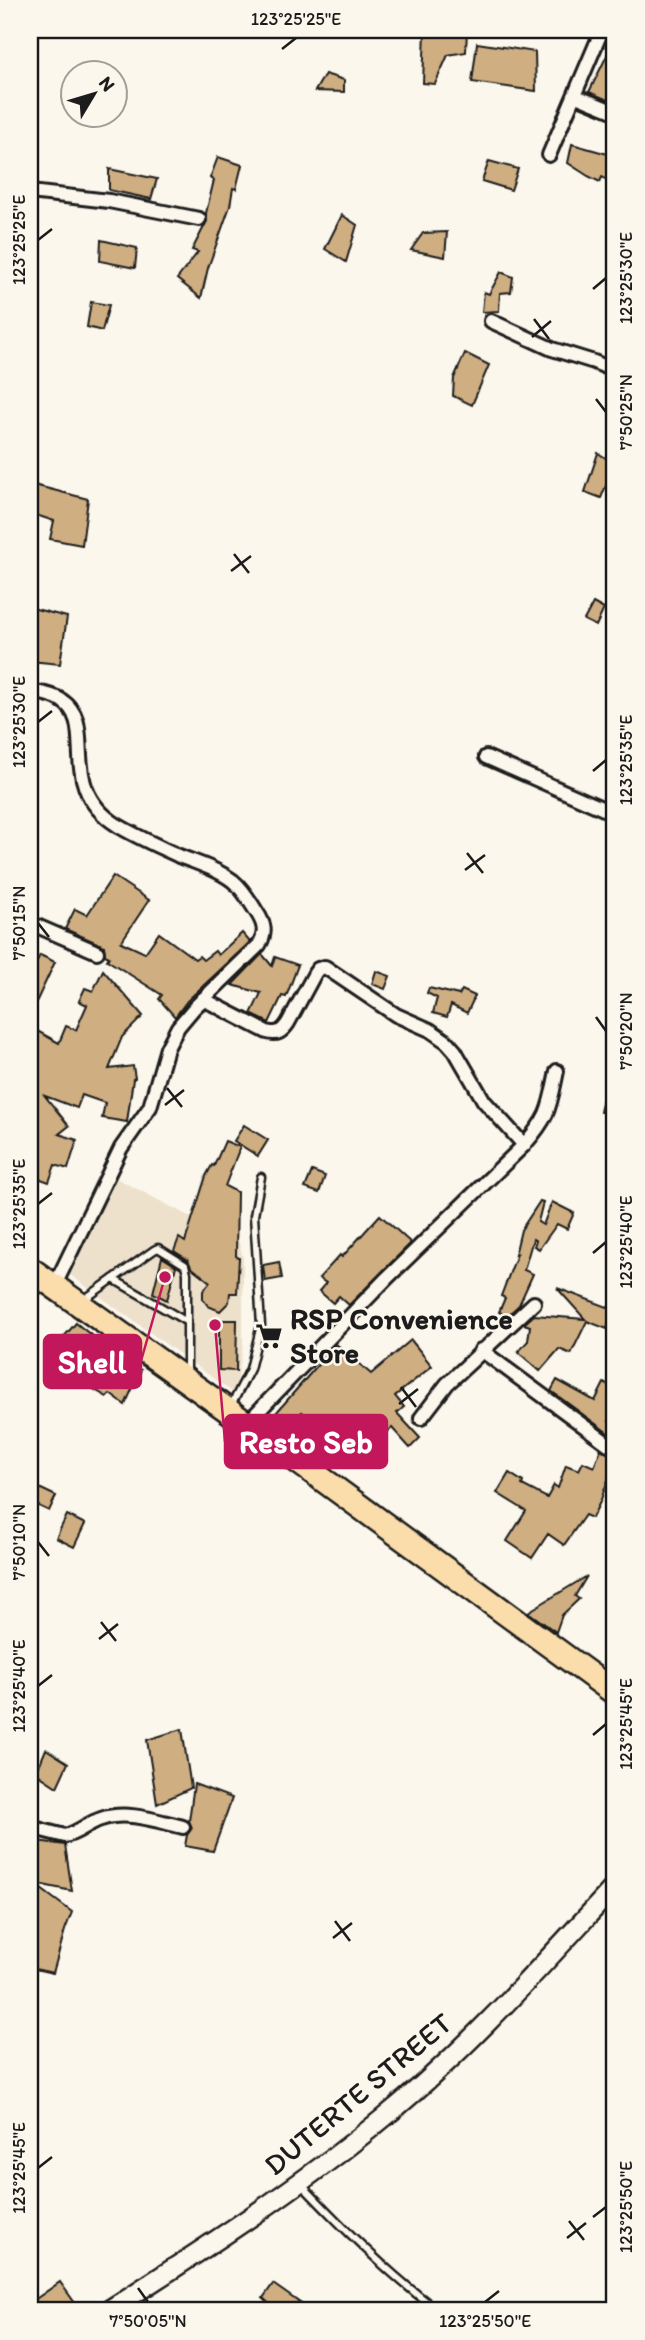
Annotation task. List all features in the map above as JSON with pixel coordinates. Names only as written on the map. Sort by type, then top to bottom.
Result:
[{"type":"highway","points":[[30,1269],[615,1693]]},
{"type":"main road","name":"DUTERTE STREET","points":[[109,2310],[301,2184],[388,2114],[453,2055],[615,1886]]},
{"type":"street","points":[[549,155],[602,30]]},
{"type":"street","points":[[576,96],[615,113]]},
{"type":"street","points":[[30,192],[109,201],[199,219]]},
{"type":"street","points":[[491,321],[552,349],[615,371]]},
{"type":"street","points":[[30,691],[61,700],[75,714],[79,725],[80,775],[91,802],[99,811],[134,835],[211,868],[232,880],[243,891],[261,919],[264,937],[178,1027],[167,1048],[150,1107],[121,1148],[54,1287]]},
{"type":"street","points":[[486,757],[615,814]]},
{"type":"street","points":[[30,923],[97,952]]},
{"type":"street","points":[[203,999],[276,1034],[288,1024],[315,973],[325,967],[396,1015],[430,1030],[447,1042],[484,1101],[524,1145]]},
{"type":"street","points":[[238,1418],[524,1145],[548,1114],[557,1071]]},
{"type":"street","points":[[421,1418],[447,1384],[534,1303]]},
{"type":"street","points":[[481,1350],[615,1449]]},
{"type":"street","points":[[30,1827],[65,1836],[99,1820],[126,1816],[183,1827]]},
{"type":"lane","points":[[238,1418],[261,1325],[254,1216],[261,1177]]},
{"type":"lane","points":[[78,1304],[158,1248],[187,1269],[187,1381]]},
{"type":"lane","points":[[113,1279],[187,1322]]},
{"type":"lane","points":[[301,2184],[354,2240],[400,2282],[437,2310]]},
{"type":"shaded area","points":[[114,1177],[239,1242],[243,1258],[243,1346],[235,1394],[66,1272]]},
{"type":"building","points":[[425,30],[467,30],[466,52],[448,55],[435,84],[423,83]]},
{"type":"building","points":[[615,39],[615,103],[589,92]]},
{"type":"building","points":[[477,43],[535,52],[536,91],[472,82]]},
{"type":"building","points":[[325,74],[344,80],[344,92],[315,91]]},
{"type":"building","points":[[572,144],[615,156],[615,185],[602,177],[600,182],[568,163]]},
{"type":"building","points":[[218,157],[242,165],[208,268],[201,298],[177,279],[198,252],[192,250],[207,221],[206,213],[214,180],[210,178]]},
{"type":"building","points":[[489,161],[518,169],[511,190],[482,181]]},
{"type":"building","points":[[109,169],[157,179],[151,199],[109,190]]},
{"type":"building","points":[[342,215],[357,225],[346,262],[325,249]]},
{"type":"building","points":[[447,232],[445,257],[411,250],[423,233]]},
{"type":"building","points":[[101,240],[137,248],[135,268],[100,261]]},
{"type":"building","points":[[501,272],[513,277],[511,292],[500,293],[499,311],[482,312],[484,292],[489,294]]},
{"type":"building","points":[[91,302],[109,305],[102,331],[87,327]]},
{"type":"building","points":[[465,353],[489,365],[472,405],[453,396],[454,378]]},
{"type":"building","points":[[598,453],[615,464],[601,498],[585,492]]},
{"type":"building","points":[[30,484],[88,499],[82,545],[50,539],[54,521],[30,513]]},
{"type":"building","points":[[593,603],[604,609],[596,626],[584,620]]},
{"type":"building","points":[[32,608],[67,617],[60,664],[30,661]]},
{"type":"building","points":[[113,876],[149,900],[121,942],[145,953],[159,933],[195,959],[199,956],[203,960],[215,951],[218,955],[242,933],[250,942],[187,1001],[175,1017],[159,999],[162,995],[107,960],[109,957],[105,955],[104,946],[65,929],[75,909],[87,915]]},
{"type":"building","points":[[262,954],[272,966],[275,957],[298,965],[286,997],[282,996],[269,1023],[251,1014],[261,993],[232,985]]},
{"type":"building","points":[[40,955],[55,962],[30,1015],[30,960],[36,963]]},
{"type":"building","points":[[103,970],[143,1016],[122,1037],[109,1069],[133,1066],[135,1078],[127,1122],[102,1118],[105,1103],[82,1095],[77,1108],[45,1096],[69,1126],[59,1134],[77,1140],[68,1169],[55,1165],[49,1182],[30,1175],[30,1027],[59,1043],[66,1026],[76,1030],[87,1005],[79,1001],[85,988],[93,991]]},
{"type":"building","points":[[376,971],[390,976],[385,989],[372,984]]},
{"type":"building","points":[[429,988],[459,995],[462,990],[475,996],[467,1013],[451,1005],[447,1017],[433,1013],[437,998],[427,993]]},
{"type":"building","points":[[604,1094],[615,1096],[615,1114],[600,1112]]},
{"type":"building","points":[[244,1125],[268,1140],[258,1156],[234,1141]]},
{"type":"building","points":[[225,1141],[240,1147],[225,1186],[237,1192],[236,1256],[239,1258],[237,1293],[230,1293],[229,1302],[220,1311],[208,1306],[203,1299],[203,1291],[210,1282],[191,1267],[188,1260],[174,1251],[179,1238],[185,1242],[206,1176],[212,1165],[214,1166]]},
{"type":"building","points":[[312,1171],[325,1176],[319,1193],[305,1188]]},
{"type":"building","points":[[540,1201],[543,1202],[538,1222],[543,1225],[552,1202],[574,1213],[567,1229],[557,1224],[539,1249],[534,1246],[536,1241],[533,1239],[524,1270],[533,1274],[519,1305],[507,1316],[499,1312],[505,1298],[501,1296],[517,1254],[515,1255],[521,1230]]},
{"type":"building","points":[[380,1215],[411,1243],[349,1305],[339,1296],[333,1303],[319,1291],[326,1283],[319,1278]]},
{"type":"building","points":[[162,1257],[176,1266],[167,1300],[153,1293]]},
{"type":"building","points":[[279,1262],[282,1278],[265,1281],[263,1265]]},
{"type":"building","points":[[557,1288],[613,1309],[607,1329],[587,1321],[571,1354],[559,1349],[540,1371],[518,1352],[528,1341],[530,1326],[524,1324],[534,1315],[585,1319]]},
{"type":"building","points":[[219,1320],[237,1320],[236,1371],[219,1370]]},
{"type":"building","points":[[76,1323],[102,1344],[92,1357],[124,1375],[129,1364],[141,1370],[125,1405],[110,1394],[107,1397],[76,1379],[74,1383],[46,1366],[61,1340]]},
{"type":"building","points":[[411,1340],[432,1366],[395,1396],[404,1407],[397,1413],[420,1438],[410,1448],[392,1428],[384,1435],[380,1431],[372,1437],[356,1420],[337,1442],[302,1412],[290,1426],[276,1413],[336,1344],[371,1374]]},
{"type":"building","points":[[557,1380],[595,1401],[604,1383],[615,1389],[615,1409],[609,1421],[615,1425],[615,1438],[551,1391]]},
{"type":"building","points":[[601,1449],[615,1458],[615,1461],[592,1518],[585,1515],[564,1545],[548,1534],[532,1558],[507,1541],[526,1511],[497,1493],[509,1473],[523,1482],[522,1485],[547,1498],[554,1485],[558,1488],[566,1465],[579,1470],[583,1462],[594,1467]]},
{"type":"building","points":[[37,1487],[56,1496],[49,1511],[30,1502]]},
{"type":"building","points":[[67,1515],[85,1524],[74,1547],[56,1538]]},
{"type":"building","points":[[587,1576],[575,1596],[579,1599],[562,1615],[556,1632],[528,1612]]},
{"type":"building","points":[[182,1729],[191,1788],[157,1804],[147,1740]]},
{"type":"building","points":[[46,1749],[68,1763],[57,1787],[36,1773]]},
{"type":"building","points":[[194,1784],[232,1798],[213,1851],[185,1846],[187,1835],[192,1828],[189,1821]]},
{"type":"building","points":[[30,1840],[65,1845],[72,1891],[33,1883],[72,1912],[53,1973],[30,1968]]},
{"type":"building","points":[[60,2282],[80,2310],[30,2310],[30,2303]]},
{"type":"building","points":[[273,2284],[310,2310],[276,2310],[263,2298]]},
{"type":"place","name":"Shell","points":[[165,1277]]},
{"type":"place","name":"Resto Seb","points":[[215,1325]]},
{"type":"place","name":"RSP Convenience Store","points":[[269,1336]]}]
